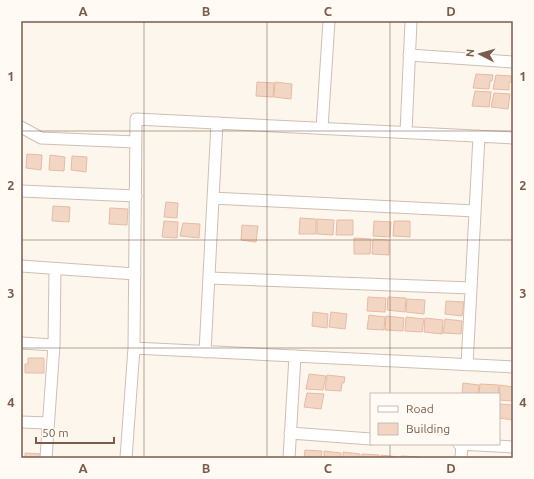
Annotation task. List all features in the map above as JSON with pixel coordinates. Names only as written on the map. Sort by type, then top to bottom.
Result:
[{"type":"street","points":[[322,128],[329,21]]},
{"type":"street","points":[[406,132],[411,21]]},
{"type":"street","points":[[409,55],[513,62]]},
{"type":"street","points":[[126,458],[134,348],[136,119],[513,138]]},
{"type":"street","points":[[205,352],[217,123]]},
{"type":"street","points":[[21,127],[41,138],[136,142]]},
{"type":"street","points":[[467,364],[479,136]]},
{"type":"street","points":[[21,191],[136,196]]},
{"type":"street","points":[[213,198],[475,211]]},
{"type":"street","points":[[21,266],[135,274]]},
{"type":"street","points":[[46,458],[54,345],[55,269]]},
{"type":"street","points":[[209,278],[471,288]]},
{"type":"street","points":[[21,343],[54,345]]},
{"type":"street","points":[[134,348],[513,367]]},
{"type":"street","points":[[289,458],[294,356]]},
{"type":"street","points":[[21,422],[48,423]]},
{"type":"street","points":[[290,434],[370,438]]},
{"type":"street","points":[[461,445],[461,458]]},
{"type":"street","points":[[478,445],[513,447]]},
{"type":"building","points":[[476,74],[493,75],[492,81],[490,81],[489,89],[473,88]]},
{"type":"building","points":[[496,75],[512,76],[512,82],[509,82],[509,90],[493,89]]},
{"type":"building","points":[[257,82],[274,83],[273,97],[256,96]]},
{"type":"building","points":[[275,82],[292,84],[291,99],[274,97]]},
{"type":"building","points":[[475,91],[491,92],[489,107],[472,106]]},
{"type":"building","points":[[494,93],[510,94],[508,109],[491,107]]},
{"type":"building","points":[[27,154],[42,155],[41,170],[26,168]]},
{"type":"building","points":[[50,155],[65,157],[64,171],[49,170]]},
{"type":"building","points":[[72,156],[87,157],[86,172],[71,170]]},
{"type":"building","points":[[166,202],[178,203],[177,218],[164,217]]},
{"type":"building","points":[[53,206],[70,207],[69,222],[52,221]]},
{"type":"building","points":[[110,208],[128,209],[127,225],[109,224]]},
{"type":"building","points":[[300,218],[316,219],[316,234],[299,234]]},
{"type":"building","points":[[317,219],[334,220],[333,235],[317,234]]},
{"type":"building","points":[[337,220],[353,220],[353,235],[336,235]]},
{"type":"building","points":[[164,221],[178,222],[177,238],[162,237]]},
{"type":"building","points":[[374,221],[391,222],[390,237],[373,236]]},
{"type":"building","points":[[394,221],[410,221],[410,237],[393,236]]},
{"type":"building","points":[[183,223],[200,224],[199,238],[180,236]]},
{"type":"building","points":[[242,225],[258,226],[256,242],[241,240]]},
{"type":"building","points":[[354,238],[371,239],[370,254],[354,254]]},
{"type":"building","points":[[373,239],[389,240],[389,255],[372,254]]},
{"type":"building","points":[[368,297],[386,298],[385,312],[367,311]]},
{"type":"building","points":[[388,297],[406,298],[405,312],[387,310]]},
{"type":"building","points":[[407,299],[425,300],[424,314],[406,312]]},
{"type":"building","points":[[446,301],[464,302],[462,316],[445,314]]},
{"type":"building","points":[[313,312],[328,314],[327,328],[312,326]]},
{"type":"building","points":[[331,312],[347,314],[345,329],[329,327]]},
{"type":"building","points":[[369,315],[385,317],[384,330],[367,329]]},
{"type":"building","points":[[386,316],[404,318],[403,331],[385,330]]},
{"type":"building","points":[[406,317],[424,319],[422,332],[405,331]]},
{"type":"building","points":[[425,318],[443,320],[442,334],[424,332]]},
{"type":"building","points":[[445,319],[462,321],[461,334],[443,333]]},
{"type":"building","points":[[28,358],[44,358],[44,373],[25,373],[25,364],[28,364]]},
{"type":"building","points":[[309,374],[326,376],[323,390],[306,389]]},
{"type":"building","points":[[327,375],[345,377],[344,383],[342,383],[341,391],[325,390]]},
{"type":"building","points":[[463,383],[479,385],[478,393],[462,393]]},
{"type":"building","points":[[480,384],[499,385],[498,393],[479,393]]},
{"type":"building","points":[[500,385],[513,387],[513,401],[500,400]]},
{"type":"building","points":[[307,393],[324,394],[321,409],[304,407]]},
{"type":"building","points":[[500,404],[513,405],[513,420],[500,418]]},
{"type":"building","points":[[305,450],[322,451],[321,458],[304,458]]},
{"type":"building","points":[[324,451],[341,453],[341,458],[324,458]]},
{"type":"building","points":[[343,452],[360,454],[360,458],[343,458]]},
{"type":"building","points":[[25,453],[43,454],[43,458],[25,458]]},
{"type":"building","points":[[362,454],[379,455],[379,458],[362,458]]},
{"type":"building","points":[[381,455],[399,457],[399,458],[381,458]]},
{"type":"building","points":[[401,456],[419,457],[419,458],[400,458]]}]
